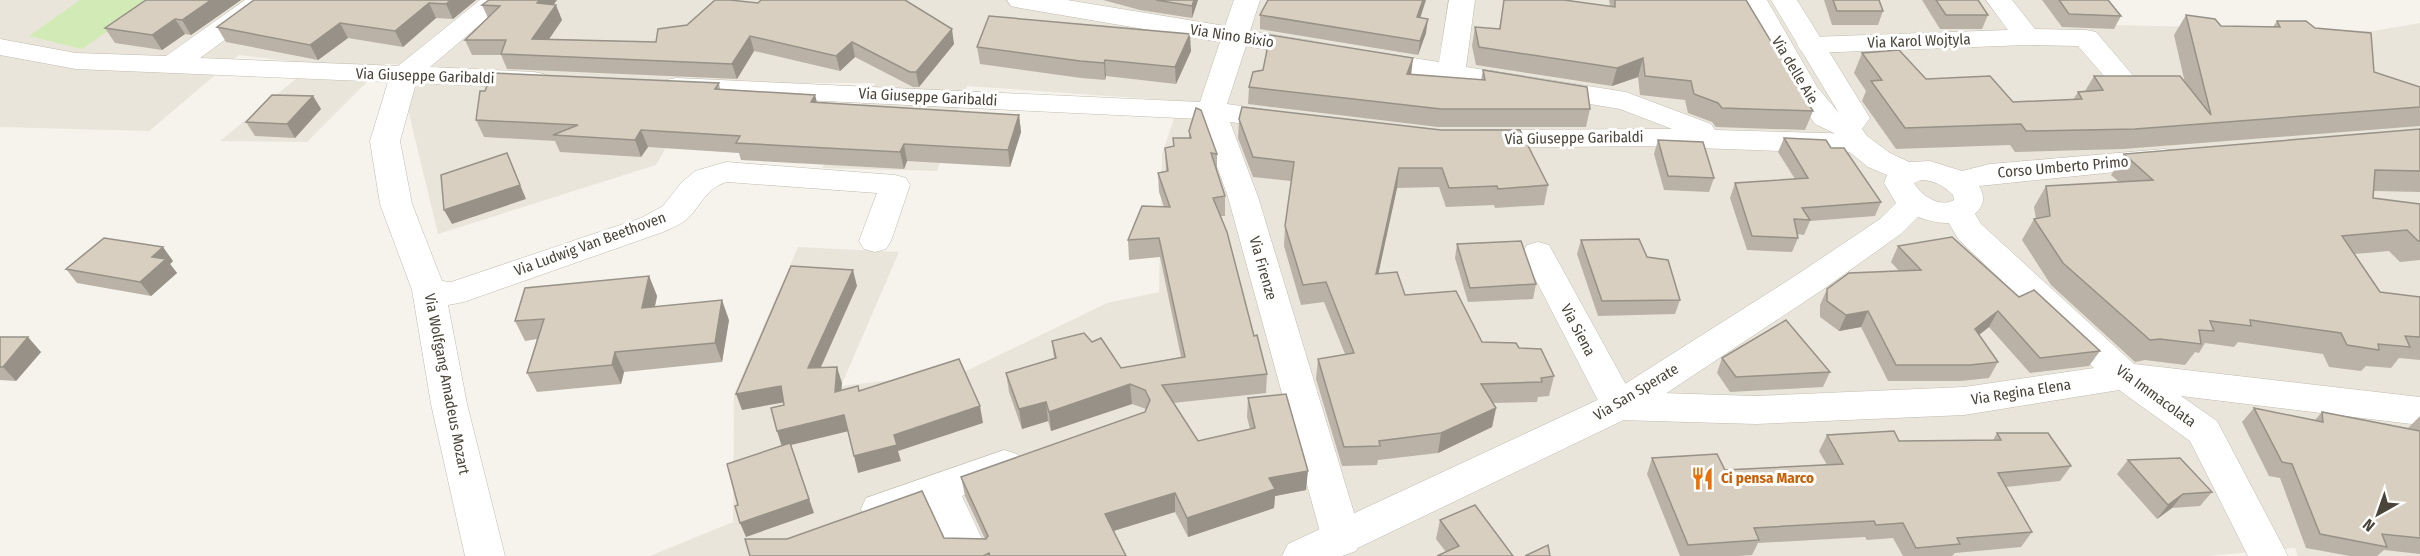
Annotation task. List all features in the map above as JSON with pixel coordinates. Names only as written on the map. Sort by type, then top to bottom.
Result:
[{"type":"street","points":[[171,66],[262,0]]},
{"type":"street","points":[[404,75],[496,0]]},
{"type":"street","name":"Via Nino Bixio","points":[[1020,0],[1626,101],[1722,138]]},
{"type":"street","points":[[1211,111],[1247,0]]},
{"type":"street","points":[[1451,72],[1462,0]]},
{"type":"street","name":"Via delle Aie","points":[[1754,0],[1804,88],[1825,117],[1852,135],[1911,188]]},
{"type":"street","name":"Via delle Aie","points":[[1784,0],[1856,118],[1852,135]]},
{"type":"street","points":[[1999,0],[2027,37]]},
{"type":"street","name":"Via Karol Wojtyla","points":[[1811,45],[2027,37],[2086,38],[2128,86]]},
{"type":"street","name":"Via Giuseppe Garibaldi","points":[[0,47],[76,61],[556,81]]},
{"type":"street","name":"Via Wolfgang Amadeus Mozart","points":[[404,75],[385,141],[396,204],[429,290],[449,404],[485,556]]},
{"type":"street","name":"Via Giuseppe Garibaldi","points":[[653,85],[1211,111],[1313,123]]},
{"type":"street","name":"Via Firenze","points":[[1211,111],[1243,197],[1342,539]]},
{"type":"street","name":"Via Giuseppe Garibaldi","points":[[1458,138],[1722,138],[1835,144],[1852,135]]},
{"type":"street","name":"Corso Umberto Primo","points":[[1958,196],[1990,174],[2186,156]]},
{"type":"street","points":[[1911,188],[1926,170],[1937,172],[1958,196]]},
{"type":"street","name":"Via Ludwig Van Beethoven","points":[[429,290],[452,294],[652,225],[674,213],[692,190],[706,178],[726,172],[895,185],[875,241]]},
{"type":"street","name":"Via San Sperate","points":[[1302,556],[1619,406],[1819,276],[1891,226],[1911,188]]},
{"type":"street","name":"Via Immacolata","points":[[1958,196],[1969,231],[2125,376],[2204,431],[2268,556]]},
{"type":"street","name":"Via Siena","points":[[1538,254],[1619,406]]},
{"type":"street","name":"Via Regina Elena","points":[[1619,406],[1756,410],[1964,401],[2125,376],[2420,411]]},
{"type":"street","points":[[853,518],[1041,452]]},
{"type":"street","points":[[939,488],[970,556]]},
{"type":"shaded area","points":[[0,0],[2093,0],[2112,25],[2373,31],[2420,23],[2420,556],[2298,556],[2295,548],[2208,556],[650,556],[733,522],[734,394],[798,247],[899,252],[841,386],[966,371],[1107,303],[1159,292],[1162,154],[1180,101],[967,86],[937,171],[822,168],[876,83],[703,83],[656,165],[438,234],[405,97],[438,66],[385,64],[307,142],[220,141],[314,64],[239,55],[149,131],[0,127]]},
{"type":"green space","points":[[80,0],[153,0],[82,49],[29,36]]},
{"type":"building","points":[[146,0],[211,0],[182,20],[175,19],[152,35],[105,28]]},
{"type":"building","points":[[254,0],[451,0],[446,4],[429,3],[395,31],[340,23],[310,45],[217,27]]},
{"type":"building","points":[[489,0],[540,0],[537,3],[556,5],[532,39],[656,42],[658,29],[687,25],[715,0],[758,3],[761,0],[905,0],[952,29],[916,72],[910,72],[852,42],[836,56],[750,36],[732,64],[501,54],[506,40],[465,40],[500,6],[482,5]]},
{"type":"building","points":[[1156,0],[1194,0],[1192,6]]},
{"type":"building","points":[[1268,0],[1423,0],[1417,17],[1428,19],[1420,41],[1260,15]]},
{"type":"building","points":[[1504,0],[1564,0],[1615,7],[1615,0],[1746,0],[1813,111],[1722,108],[1718,103],[1694,94],[1691,81],[1645,76],[1643,58],[1617,68],[1479,47],[1475,27],[1500,29]]},
{"type":"building","points":[[1833,0],[1879,0],[1883,11],[1837,11]]},
{"type":"building","points":[[1936,0],[1978,0],[1988,15],[1946,15]]},
{"type":"building","points":[[2059,0],[2108,0],[2121,16],[2069,14]]},
{"type":"building","points":[[2186,15],[2215,19],[2221,26],[2280,27],[2277,21],[2306,21],[2315,28],[2371,33],[2374,72],[2420,87],[2420,107],[2135,129],[2026,131],[2021,124],[1905,128],[1871,81],[1882,80],[1862,53],[1899,50],[1926,79],[1990,76],[2013,102],[2082,99],[2078,92],[2103,90],[2094,76],[2180,76],[2211,115]]},
{"type":"building","points":[[989,16],[1190,34],[1175,67],[1105,60],[1104,63],[1080,61],[977,47]]},
{"type":"building","points":[[1270,35],[1413,58],[1407,74],[1485,80],[1483,70],[1587,87],[1590,109],[1441,109],[1249,87],[1253,72],[1263,70]]},
{"type":"building","points":[[492,73],[719,83],[715,89],[815,95],[811,102],[1019,115],[1008,150],[904,144],[900,152],[789,146],[736,143],[740,136],[641,130],[635,140],[553,135],[578,125],[476,120],[480,91],[485,91]]},
{"type":"building","points":[[272,95],[313,96],[287,124],[246,122]]},
{"type":"building","points":[[1242,107],[1441,130],[1520,130],[1548,185],[1498,189],[1497,186],[1449,188],[1442,168],[1399,168],[1376,274],[1397,272],[1405,295],[1456,291],[1482,342],[1516,343],[1519,348],[1541,349],[1554,376],[1541,378],[1542,382],[1481,384],[1496,408],[1441,433],[1379,441],[1380,446],[1344,447],[1318,359],[1354,353],[1326,282],[1303,285],[1285,226],[1294,162],[1253,157],[1239,119]]},
{"type":"building","points":[[1196,108],[1201,110],[1217,154],[1211,153],[1225,196],[1213,198],[1227,232],[1254,336],[1257,335],[1267,374],[1162,385],[1198,441],[1255,428],[1248,398],[1286,394],[1308,471],[1269,478],[1275,489],[1187,518],[1175,493],[1105,514],[1126,556],[990,556],[989,553],[983,556],[750,556],[745,539],[787,539],[922,491],[944,538],[986,539],[988,536],[961,477],[1145,412],[1150,400],[1145,390],[1130,384],[1049,412],[1046,402],[1019,409],[1006,373],[1056,358],[1052,341],[1084,333],[1092,342],[1101,338],[1121,368],[1185,357],[1159,238],[1128,240],[1142,206],[1170,207],[1158,173],[1168,171],[1165,148],[1174,146],[1173,138],[1191,138],[1189,131]]},
{"type":"building","points":[[2420,129],[2420,171],[2375,170],[2373,198],[2420,204],[2420,241],[2407,230],[2342,236],[2380,292],[2420,297],[2420,337],[2405,336],[2410,347],[2378,344],[2379,350],[2347,345],[2341,333],[2250,320],[2251,326],[2210,321],[2214,331],[2199,330],[2201,344],[2150,340],[2063,263],[2034,219],[2050,216],[2046,186],[2153,180],[2124,154]]},
{"type":"building","points":[[1784,138],[1826,140],[1831,148],[1844,148],[1881,202],[1802,208],[1810,220],[1794,219],[1798,238],[1752,236],[1735,183],[1808,178]]},
{"type":"building","points":[[1658,140],[1703,142],[1714,178],[1668,176]]},
{"type":"building","points":[[507,153],[520,185],[444,210],[441,175]]},
{"type":"building","points":[[1952,237],[2019,297],[2034,290],[2100,351],[2040,358],[1998,311],[1975,329],[1998,362],[1970,365],[1896,365],[1868,311],[1846,315],[1827,301],[1827,289],[1849,273],[1921,270],[1898,246]]},
{"type":"building","points":[[104,238],[163,247],[152,257],[166,259],[140,282],[66,269]]},
{"type":"building","points":[[1639,239],[1647,257],[1668,260],[1680,300],[1602,301],[1581,240]]},
{"type":"building","points":[[1521,241],[1536,284],[1470,288],[1457,244]]},
{"type":"building","points":[[791,266],[853,270],[808,368],[837,367],[835,392],[858,386],[859,391],[959,359],[980,406],[894,435],[897,445],[854,456],[844,415],[777,431],[771,408],[784,405],[781,386],[736,394]]},
{"type":"building","points":[[649,276],[642,308],[722,300],[715,343],[615,352],[612,365],[527,373],[544,319],[515,321],[525,288]]},
{"type":"building","points":[[1786,320],[1830,372],[1736,377],[1722,358]]},
{"type":"building","points":[[0,337],[28,337],[3,367],[0,367]]},
{"type":"building","points":[[2254,408],[2323,422],[2322,412],[2420,431],[2420,538],[2382,534],[2387,547],[2320,534],[2292,464],[2282,462]]},
{"type":"building","points":[[1894,431],[1899,441],[2001,440],[1997,433],[2048,433],[2071,466],[1998,473],[2032,532],[1957,538],[1960,544],[1916,548],[1903,523],[1876,525],[1874,521],[1754,528],[1759,540],[1688,545],[1652,458],[1717,454],[1725,470],[1843,464],[1827,435]]},
{"type":"building","points":[[790,443],[809,499],[740,523],[735,506],[738,505],[727,464]]},
{"type":"building","points":[[2180,458],[2212,492],[2183,494],[2168,505],[2128,460]]},
{"type":"building","points":[[1475,505],[1513,556],[1437,556],[1459,546],[1440,520]]},
{"type":"building","points":[[1548,545],[1550,556],[1525,556]]},
{"type":"place","name":"Ci pensa Marco","points":[[1703,478]]}]
